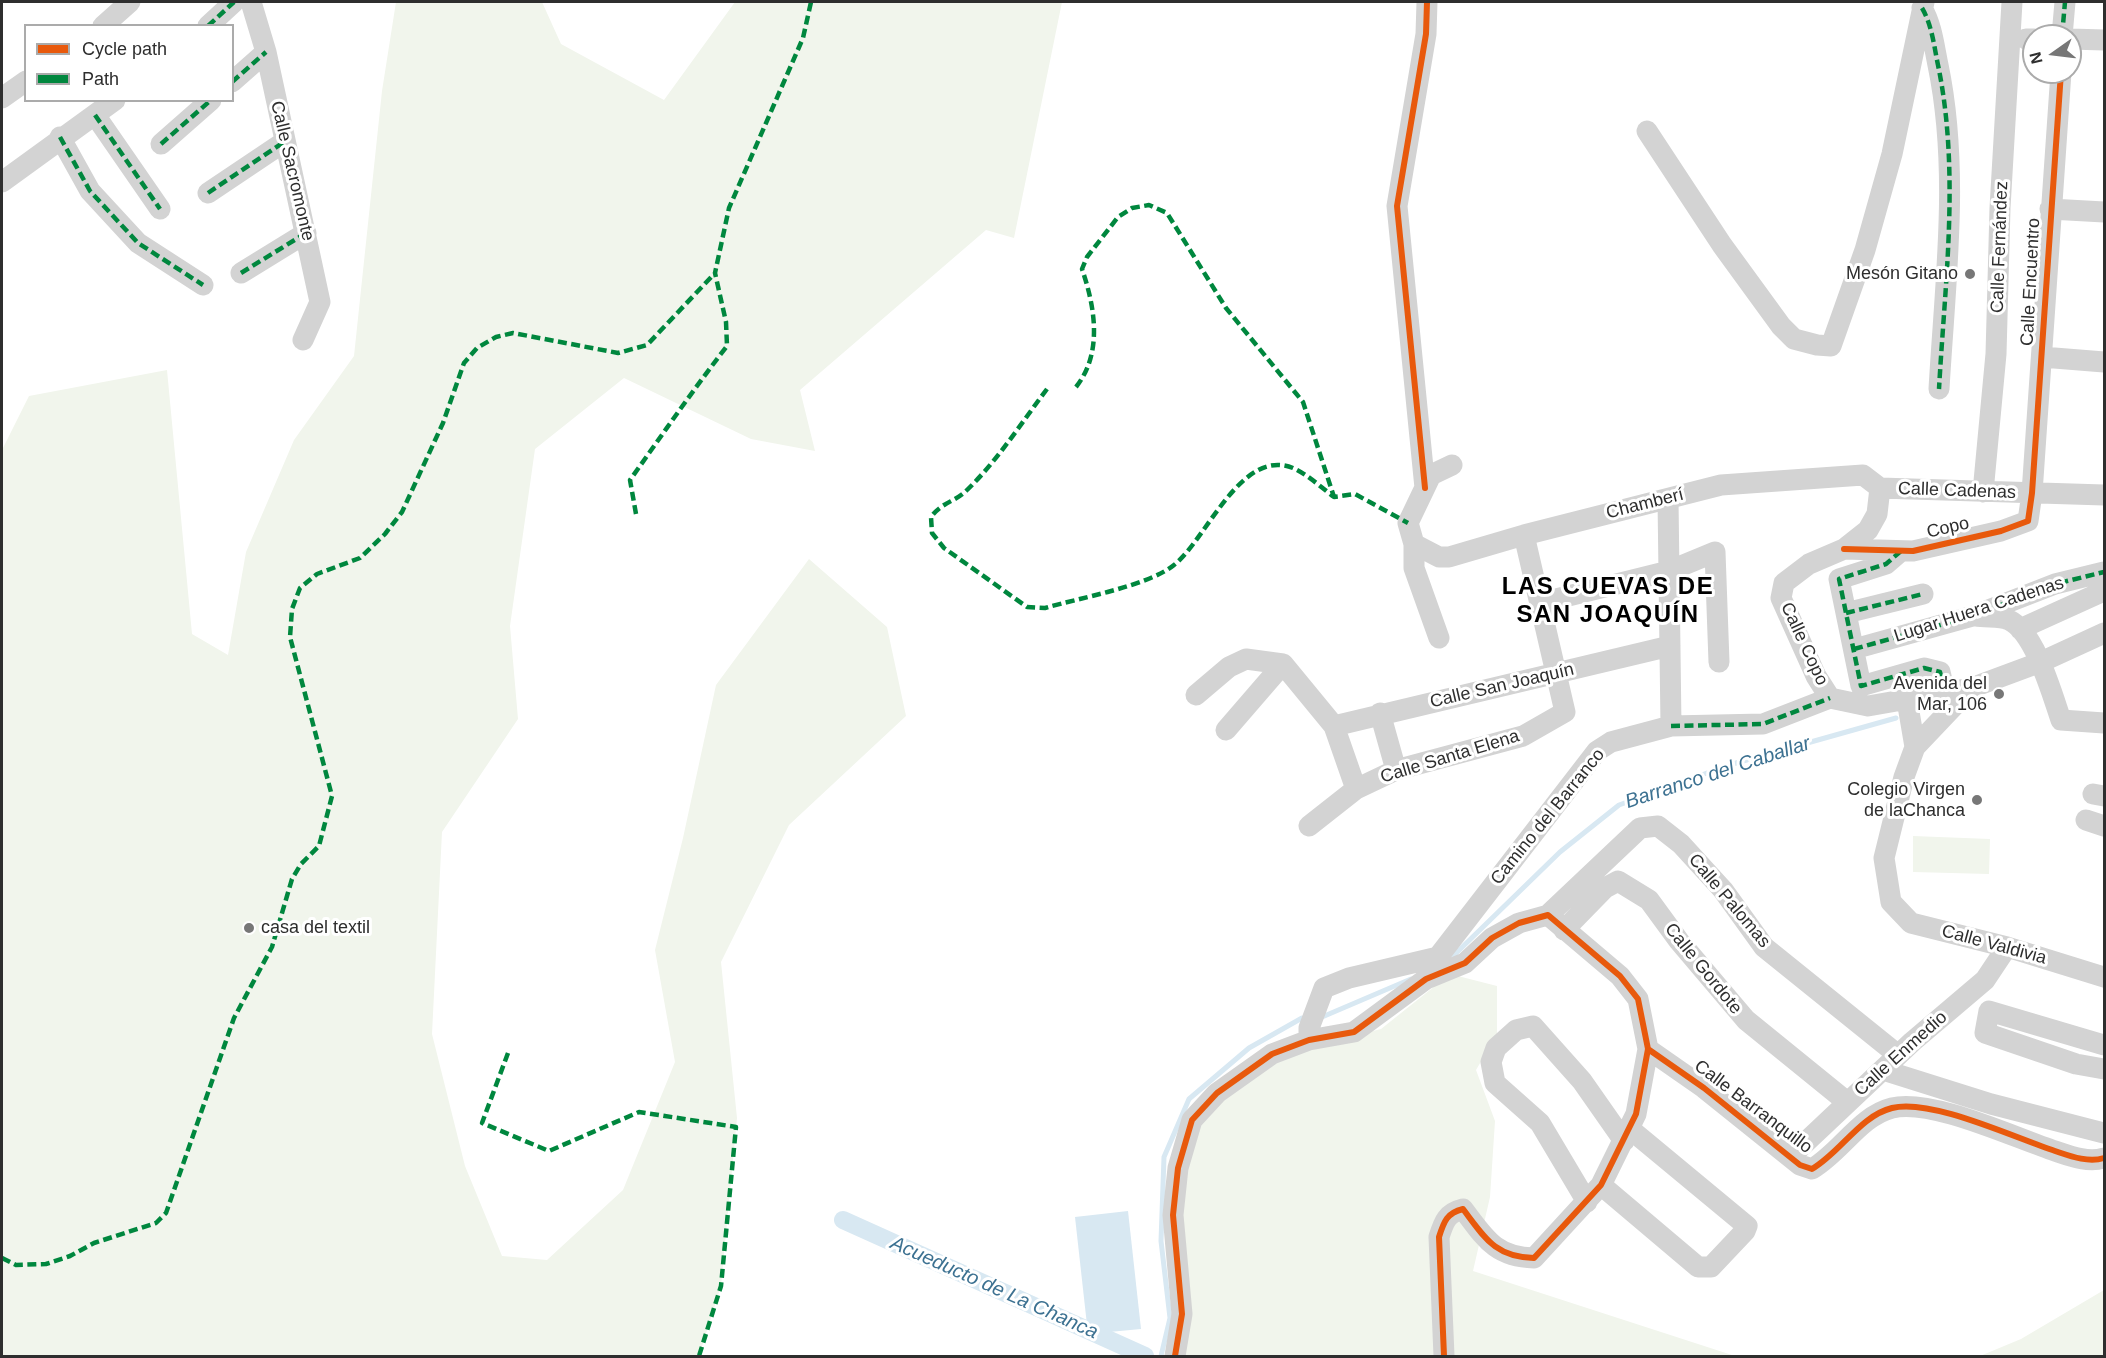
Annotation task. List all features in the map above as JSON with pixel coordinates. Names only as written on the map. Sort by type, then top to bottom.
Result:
[{"type":"street","points":[[105,24],[129,2]]},
{"type":"street","points":[[210,24],[234,2]]},
{"type":"street","name":"Calle Sacromonte","points":[[251,2],[266,52],[320,302],[303,340]]},
{"type":"street","points":[[1425,488],[1397,206],[1426,34],[1427,2]]},
{"type":"street","name":"Calle Fernández","points":[[1983,492],[1996,354],[2000,208],[2012,2]]},
{"type":"street","points":[[2063,24],[2065,2]]},
{"type":"street","points":[[1647,131],[1722,244],[1781,326],[1794,339],[1831,346],[1865,250],[1892,154],[1923,5]]},
{"type":"street","points":[[1923,5],[1928,17],[1947,109],[1950,165],[1939,389]]},
{"type":"street","points":[[2082,39],[2104,40]]},
{"type":"street","points":[[234,80],[266,52]]},
{"type":"street","points":[[2,98],[24,82]]},
{"type":"street","name":"Calle Encuentro","points":[[2032,493],[2060,84]]},
{"type":"street","points":[[2,182],[60,137],[112,102]]},
{"type":"street","points":[[161,144],[209,102]]},
{"type":"street","points":[[95,115],[160,208]]},
{"type":"street","points":[[60,137],[90,191],[138,243],[203,285]]},
{"type":"street","points":[[208,193],[284,142]]},
{"type":"street","points":[[2050,209],[2104,212]]},
{"type":"street","points":[[241,273],[306,232]]},
{"type":"street","points":[[2042,357],[2104,362]]},
{"type":"street","points":[[1439,638],[1414,568],[1414,544],[1408,523],[1431,475],[1452,465]]},
{"type":"street","name":"Chamberí","points":[[1414,544],[1439,557],[1449,557],[1524,535],[1721,485],[1863,475],[1880,488]]},
{"type":"street","name":"Calle Cadenas","points":[[1880,488],[2104,495]]},
{"type":"street","name":"Calle Copo","points":[[1880,488],[1877,514],[1868,530],[1844,549],[1809,564],[1784,583],[1781,598],[1816,676],[1830,698],[1868,706],[1971,688],[2041,662],[2104,633]]},
{"type":"street","name":"Copo","points":[[1844,549],[1913,552],[2001,531],[2028,521],[2032,493]]},
{"type":"street","points":[[1668,499],[1671,726]]},
{"type":"street","points":[[1524,535],[1557,674]]},
{"type":"street","points":[[1901,551],[1886,564],[1839,579],[1861,686],[1924,668],[1940,672],[1945,693]]},
{"type":"street","points":[[1540,603],[1669,571],[1715,552],[1719,662]]},
{"type":"street","name":"Lugar Huera Cadenas","points":[[1854,649],[1973,616],[2055,584],[2104,572]]},
{"type":"street","points":[[2020,629],[2104,591]]},
{"type":"street","points":[[1846,613],[1923,594]]},
{"type":"street","points":[[1973,616],[2009,620],[2020,629],[2041,662],[2061,720],[2104,723]]},
{"type":"street","name":"Calle San Joaquín","points":[[1334,726],[1380,713],[1557,674],[1670,646]]},
{"type":"street","points":[[1196,695],[1229,667],[1246,659],[1283,664],[1334,726],[1356,789]]},
{"type":"street","points":[[1226,730],[1283,664]]},
{"type":"street","name":"Calle Santa Elena","points":[[1309,826],[1356,789],[1396,770],[1523,736],[1565,712],[1557,674]]},
{"type":"street","points":[[1916,747],[1971,688]]},
{"type":"street","name":"Camino del Barranco","points":[[1309,1034],[1316,1004],[1324,988],[1349,978],[1438,957],[1597,752],[1611,742],[1671,726],[1763,724],[1830,698]]},
{"type":"street","points":[[1907,700],[1916,747]]},
{"type":"street","points":[[1380,713],[1396,770]]},
{"type":"street","name":"Calle Valdivia","points":[[1916,747],[1904,777],[1884,858],[1891,902],[1911,923],[2007,947],[2104,977]]},
{"type":"street","name":"Calle Palomas","points":[[1548,915],[1640,828],[1658,826],[1681,843],[1723,890],[1764,947],[1898,1055]]},
{"type":"street","name":"Calle Gordote","points":[[1564,930],[1605,888],[1618,881],[1649,900],[1679,941],[1746,1020],[1847,1102]]},
{"type":"street","points":[[1175,1356],[1182,1314],[1173,1215],[1178,1168],[1192,1120],[1217,1093],[1272,1054],[1309,1034],[1353,1032],[1426,979],[1465,963],[1492,938],[1519,923],[1548,915],[1620,976],[1638,999],[1648,1049],[1636,1114],[1601,1185],[1534,1258],[1513,1257],[1495,1247],[1463,1209],[1453,1212],[1445,1219],[1439,1236],[1444,1356]]},
{"type":"street","name":"Calle Enmedio","points":[[1790,1157],[1898,1055],[1985,980],[2007,947]]},
{"type":"street","points":[[1953,1008],[1987,1021]]},
{"type":"street","points":[[2104,1045],[1989,1011],[1985,1033],[2076,1064],[2104,1069]]},
{"type":"street","points":[[1587,1202],[1540,1123],[1495,1083],[1491,1062],[1496,1048],[1516,1030],[1533,1026],[1627,1135],[1747,1226],[1711,1267],[1698,1267],[1601,1185]]},
{"type":"street","name":"Calle Barranquillo","points":[[1648,1049],[1704,1088],[1800,1165],[1812,1168],[1826,1161],[1873,1116],[1892,1108],[1913,1105],[1944,1112],[2077,1158],[2104,1158]]},
{"type":"street","points":[[1883,1070],[1991,1104],[2104,1133]]},
{"type":"shaded area","points":[[396,2],[542,2],[561,44],[664,100],[735,2],[1062,2],[1014,238],[986,230],[800,390],[815,451],[751,439],[624,378],[535,449],[510,626],[518,719],[442,832],[432,1034],[465,1166],[502,1256],[547,1260],[623,1190],[675,1062],[655,950],[683,838],[716,685],[809,559],[887,627],[906,716],[789,825],[721,962],[737,1118],[721,1286],[699,1356],[2,1356],[2,450],[29,396],[167,370],[192,634],[228,655],[246,552],[294,440],[354,356],[382,91]]},
{"type":"shaded area","points":[[1913,836],[1990,839],[1989,874],[1913,872]]},
{"type":"shaded area","points":[[1450,974],[1497,986],[1497,1034],[1476,1070],[1495,1121],[1490,1197],[1473,1271],[1735,1356],[1183,1356],[1181,1195],[1201,1121],[1252,1074],[1297,1050],[1381,1029]]},
{"type":"shaded area","points":[[1128,1211],[1141,1329],[1088,1334],[1075,1217]]},
{"type":"shaded area","points":[[2104,1290],[2104,1356],[1980,1356],[2021,1339]]},
{"type":"waterway","name":"Barranco del Caballar","points":[[1449,960],[1560,852],[1619,805],[1729,765],[1896,718]]},
{"type":"waterway","name":"Barranco del Caballar","points":[[1322,1017],[1411,979]]},
{"type":"waterway","name":"Barranco del Caballar","points":[[1161,1356],[1170,1318],[1161,1241],[1164,1157],[1189,1099],[1249,1048],[1302,1018]]},
{"type":"waterway","name":"Acueducto de La Chanca","points":[[843,1220],[1145,1356]]},
{"type":"marked path","points":[[210,24],[234,2]]},
{"type":"marked path","points":[[636,514],[630,480],[727,346],[726,322],[715,273],[729,208],[803,38],[811,2]]},
{"type":"marked path","points":[[2063,24],[2065,2]]},
{"type":"marked path","points":[[1922,8],[1934,43],[1945,105],[1950,186],[1939,389]]},
{"type":"marked path","points":[[234,80],[266,52]]},
{"type":"marked path","points":[[161,144],[209,102]]},
{"type":"marked path","points":[[95,115],[160,209]]},
{"type":"marked path","points":[[60,137],[90,191],[138,243],[203,285]]},
{"type":"marked path","points":[[208,193],[284,142]]},
{"type":"marked path","points":[[1076,387],[1085,374],[1090,360],[1094,330],[1093,314],[1082,269],[1087,257],[1118,217],[1132,208],[1149,205],[1167,213],[1226,308],[1303,402],[1334,497]]},
{"type":"marked path","points":[[241,273],[306,233]]},
{"type":"marked path","points":[[2,1258],[16,1265],[46,1264],[70,1256],[94,1243],[156,1223],[166,1213],[234,1018],[272,947],[292,879],[301,864],[319,846],[332,796],[290,637],[292,609],[300,588],[317,574],[360,558],[385,534],[402,512],[443,423],[464,363],[477,348],[496,337],[513,333],[618,353],[647,345],[715,273]]},
{"type":"marked path","points":[[1047,389],[999,454],[978,478],[962,494],[940,508],[931,517],[932,533],[944,548],[1027,607],[1045,608],[1094,596],[1131,585],[1162,572],[1174,565],[1186,553],[1226,499],[1241,483],[1257,471],[1274,465],[1293,468],[1309,477],[1334,497],[1355,494],[1408,523]]},
{"type":"marked path","points":[[1901,551],[1886,564],[1839,579],[1861,686],[1924,668],[1940,672],[1945,693]]},
{"type":"marked path","points":[[1854,649],[1973,616],[2055,584],[2104,572]]},
{"type":"marked path","points":[[1846,613],[1923,594]]},
{"type":"marked path","points":[[1671,726],[1763,724],[1830,698]]},
{"type":"marked path","points":[[508,1053],[482,1123],[549,1151],[639,1112],[736,1127],[721,1286],[699,1356]]},
{"type":"cycle path","points":[[1425,488],[1397,206],[1426,34],[1427,2]]},
{"type":"cycle path","points":[[1844,549],[1913,551],[2001,531],[2028,521],[2032,493],[2060,84]]},
{"type":"cycle path","points":[[1175,1356],[1182,1314],[1173,1215],[1178,1168],[1192,1120],[1217,1093],[1272,1054],[1309,1040],[1354,1032],[1426,979],[1465,963],[1492,938],[1519,923],[1548,915],[1620,976],[1638,999],[1648,1049],[1636,1114],[1601,1185],[1534,1258],[1521,1257],[1500,1250],[1485,1237],[1463,1209],[1447,1218],[1439,1237],[1444,1356]]},
{"type":"cycle path","points":[[1648,1049],[1704,1088],[1800,1165],[1812,1169],[1870,1119],[1892,1108],[1909,1106],[1973,1121],[2073,1157],[2092,1160],[2104,1158]]},
{"type":"place","name":"Mesón Gitano","points":[[1970,274]]},
{"type":"place","name":"Avenida del Mar, 106","points":[[1999,694]]},
{"type":"place","name":"Colegio Virgen de laChanca","points":[[1977,800]]},
{"type":"place","name":"casa del textil","points":[[249,928]]},
{"type":"district","name":"LAS CUEVAS DE SAN JOAQUÍN","points":[[1608,601]]}]
